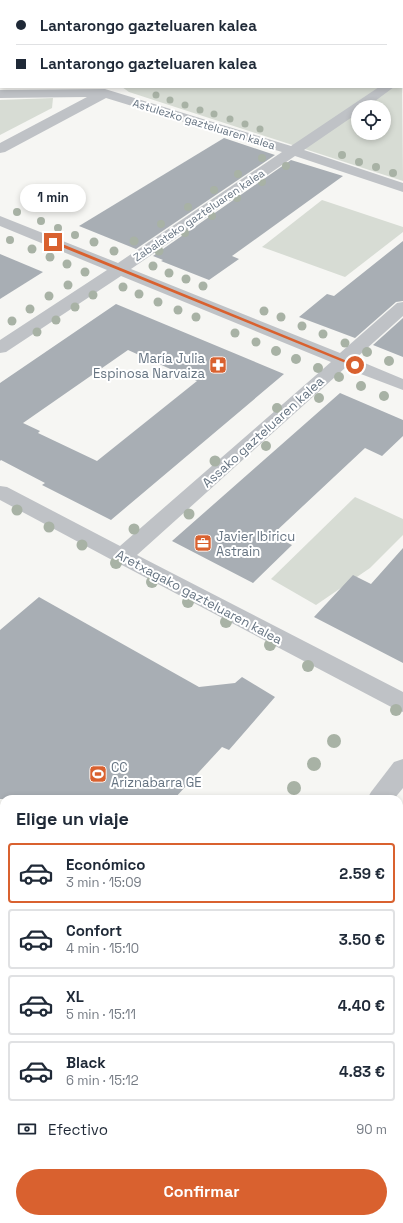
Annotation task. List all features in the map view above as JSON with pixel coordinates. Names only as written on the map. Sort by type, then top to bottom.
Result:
[{"type":"street","name":"Zabalateko gazteluaren kalea","points":[[368,100],[386,88]]},
{"type":"street","name":"Astulezko gazteluaren kalea","points":[[0,94],[102,90],[403,188]]},
{"type":"street","points":[[0,149],[102,90]]},
{"type":"street","name":"Zabalateko gazteluaren kalea","points":[[0,348],[120,269],[351,112]]},
{"type":"street","points":[[0,221],[403,385]]},
{"type":"street","name":"Assako gazteluaren kalea","points":[[122,557],[403,306]]},
{"type":"street","name":"Aretxagako gazteluaren kalea","points":[[0,492],[401,702]]},
{"type":"street","points":[[383,795],[403,769]]},
{"type":"shaded area","points":[[123,88],[402,88],[403,181],[129,92]]},
{"type":"shaded area","points":[[53,98],[52,108],[0,135],[0,100]]},
{"type":"shaded area","points":[[322,200],[403,227],[403,232],[345,277],[262,247]]},
{"type":"shaded area","points":[[355,497],[403,519],[403,535],[370,568],[316,605],[271,579]]},
{"type":"building","points":[[224,138],[275,155],[136,249],[79,226]]},
{"type":"building","points":[[291,160],[343,176],[232,256],[239,259],[209,280],[161,261],[163,260],[153,256]]},
{"type":"building","points":[[403,241],[403,301],[396,302],[355,338],[299,317],[327,294],[334,296]]},
{"type":"building","points":[[0,254],[43,272],[0,299]]},
{"type":"building","points":[[116,304],[284,374],[111,520],[42,485],[45,483],[1,460],[0,461],[0,383]],"holes":[[[128,350],[197,381],[97,461],[38,433],[40,431],[23,423]]]},
{"type":"building","points":[[403,318],[403,357],[373,345]]},
{"type":"building","points":[[340,393],[403,420],[403,436],[382,456],[365,448],[272,535],[292,545],[253,583],[172,541]]},
{"type":"building","points":[[403,548],[403,663],[314,617],[353,575],[371,584]]},
{"type":"building","name":"CC Ariznabarra GE","points":[[39,597],[199,687],[235,683],[242,677],[275,697],[229,750],[222,747],[178,795],[0,795],[0,630]]},
{"type":"place","name":"María Julia Espinosa Narvaiza","points":[[218,365]]},
{"type":"place","name":"Javier Ibiricu Astrain","points":[[203,543]]},
{"type":"place","name":"CC Ariznabarra GE","points":[[98,774]]},
{"type":"route","points":[[53,242],[355,365]]}]
